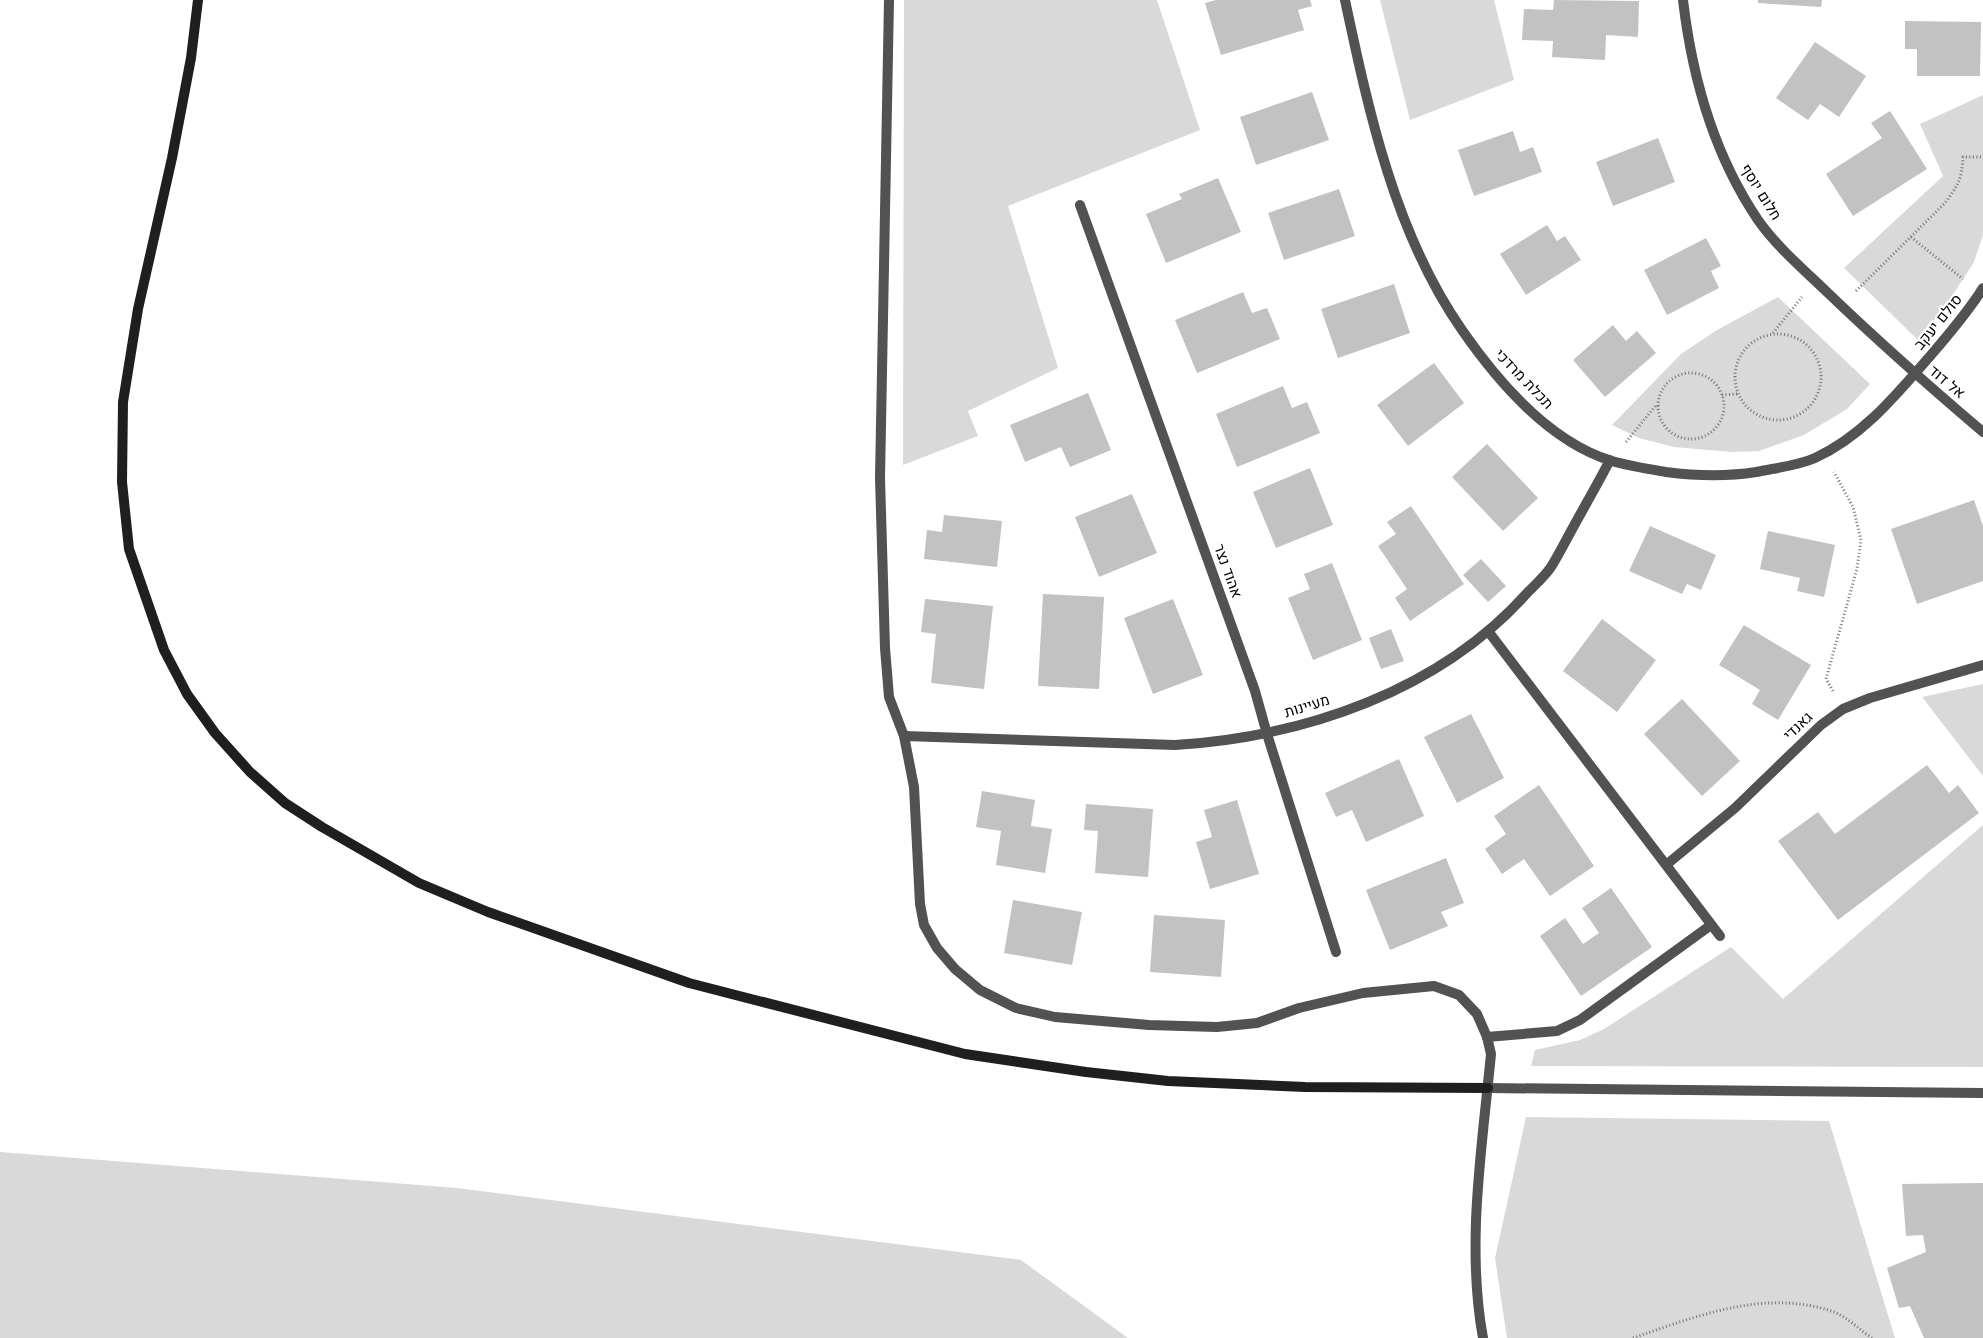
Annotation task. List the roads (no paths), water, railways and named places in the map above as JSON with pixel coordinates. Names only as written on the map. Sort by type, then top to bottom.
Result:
[{"type":"main road","points":[[198,0],[191,58],[172,158],[138,309],[123,402],[122,482],[129,549],[164,650],[187,694],[215,733],[250,772],[285,803],[322,827],[419,883],[488,912],[689,983],[965,1054],[1086,1072],[1168,1081],[1305,1087],[1488,1088]]},
{"type":"street","points":[[889,0],[880,478],[885,648],[889,697],[904,736],[914,787],[920,904],[924,925],[937,948],[955,969],[980,990],[1016,1008],[1055,1017],[1217,1027],[1257,1023],[1299,1008],[1363,993],[1434,986],[1459,995],[1477,1014],[1487,1037],[1491,1054],[1475,1229],[1479,1314],[1483,1338]]},
{"type":"street","name":"תכלת מרדכי","points":[[1345,0],[1359,64],[1388,172],[1415,245],[1437,290],[1466,336],[1517,398],[1546,424],[1577,445],[1610,460],[1700,477],[1734,476],[1774,468],[1814,458],[1846,439],[1871,420],[1914,374]]},
{"type":"street","name":"חלום יוסף","points":[[1683,0],[1687,33],[1713,133],[1731,174],[1759,220],[1795,262],[1914,374]]},
{"type":"street","name":"אהוד נצר","points":[[1080,205],[1255,690],[1267,734],[1336,952]]},
{"type":"street","name":"סולם יעקב","points":[[1914,374],[1971,308],[1982,290]]},
{"type":"street","name":"אל דוד","points":[[1914,374],[1983,432]]},
{"type":"street","name":"מעיינות","points":[[904,736],[1174,745],[1215,743],[1267,734],[1367,703],[1421,677],[1457,655],[1516,606],[1551,567],[1610,460]]},
{"type":"street","points":[[1488,631],[1720,936]]},
{"type":"street","name":"גאנדי","points":[[1666,866],[1735,808],[1821,725],[1843,709],[1870,698],[1983,664]]},
{"type":"street","points":[[1487,1037],[1557,1031],[1580,1020],[1711,925]]},
{"type":"street","points":[[1488,1088],[1983,1093]]}]
